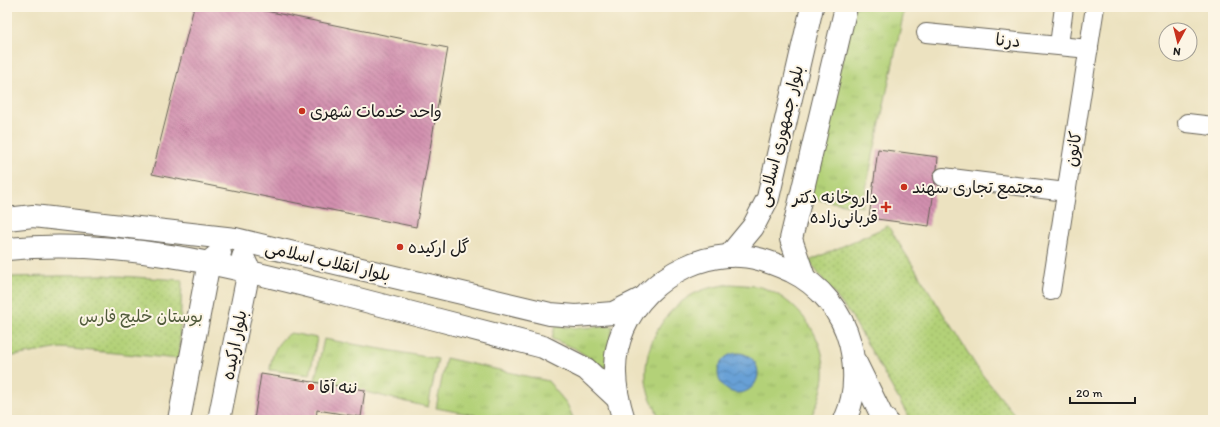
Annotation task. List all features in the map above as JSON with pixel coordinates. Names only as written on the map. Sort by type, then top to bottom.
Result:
[{"type":"street","name":"بلوار جمهوری اسلامی","points":[[729,256],[753,227],[768,198],[812,7]]},
{"type":"street","name":"بلوار جمهوری اسلامی","points":[[804,277],[791,238],[846,7]]},
{"type":"street","points":[[1059,46],[1064,7]]},
{"type":"street","name":"کانون","points":[[1051,291],[1095,7]]},
{"type":"street","name":"درنا","points":[[926,33],[1089,49]]},
{"type":"street","points":[[1187,123],[1213,126]]},
{"type":"street","points":[[943,177],[1066,192]]},
{"type":"street","name":"بلوار انقلاب اسلامی","points":[[7,220],[33,216],[235,239],[550,314],[576,316],[613,313],[643,298]]},
{"type":"street","points":[[179,420],[209,262],[235,239],[249,270]]},
{"type":"street","name":"بلوار انقلاب اسلامی","points":[[7,249],[40,246],[117,248],[209,262],[249,270],[543,347],[586,369],[617,398]]},
{"type":"street","points":[[624,420],[617,398],[615,371],[619,345],[628,320],[643,298],[660,281],[681,268],[704,259],[729,256],[768,260],[804,277],[822,293],[837,312],[848,333],[854,357],[882,416],[886,420]]},
{"type":"street","name":"بلوار ارکیده","points":[[219,420],[249,270]]},
{"type":"street","points":[[845,420],[849,412],[855,385],[854,357]]},
{"type":"green space","points":[[855,7],[905,7],[862,207],[808,198]]},
{"type":"green space","points":[[888,226],[980,372],[1019,420],[913,420],[907,414],[852,317],[809,261]]},
{"type":"green space","name":"بوستان خلیج فارس","points":[[103,275],[182,280],[179,359],[61,348],[7,357],[7,277]]},
{"type":"green space","points":[[730,284],[761,287],[774,293],[798,310],[815,335],[824,362],[824,377],[819,399],[809,420],[660,420],[648,392],[646,377],[650,346],[656,332],[675,307],[687,298],[700,291]]},
{"type":"green space","points":[[555,326],[578,328],[613,326],[605,368],[574,348],[552,339]]},
{"type":"green space","points":[[291,333],[317,338],[310,375],[270,370],[273,354],[278,344]]},
{"type":"green space","points":[[324,339],[438,359],[428,407],[315,380]]},
{"type":"green space","points":[[446,358],[548,381],[567,404],[574,420],[501,420],[436,408]]},
{"type":"water","points":[[734,353],[742,353],[749,356],[755,362],[758,373],[755,384],[749,390],[742,393],[734,393],[727,390],[721,384],[718,377],[718,369],[721,362],[727,356]]},
{"type":"building","name":"واحد خدمات شهری","points":[[194,7],[246,7],[448,48],[416,227],[152,174]]},
{"type":"building","name":"مجتمع تجاری سهند","points":[[878,149],[938,157],[937,169],[933,175],[935,183],[929,226],[869,218]]},
{"type":"building","points":[[261,374],[365,390],[361,417],[317,410],[316,420],[254,420]]},
{"type":"place","name":"واحد خدمات شهری","points":[[302,111]]},
{"type":"place","name":"مجتمع تجاری سهند","points":[[904,187]]},
{"type":"place","name":"داروخانه دکتر قربانی‌زاده","points":[[886,207]]},
{"type":"place","name":"گل ارکیده","points":[[400,247]]},
{"type":"place","name":"ننه آقا","points":[[311,387]]}]
